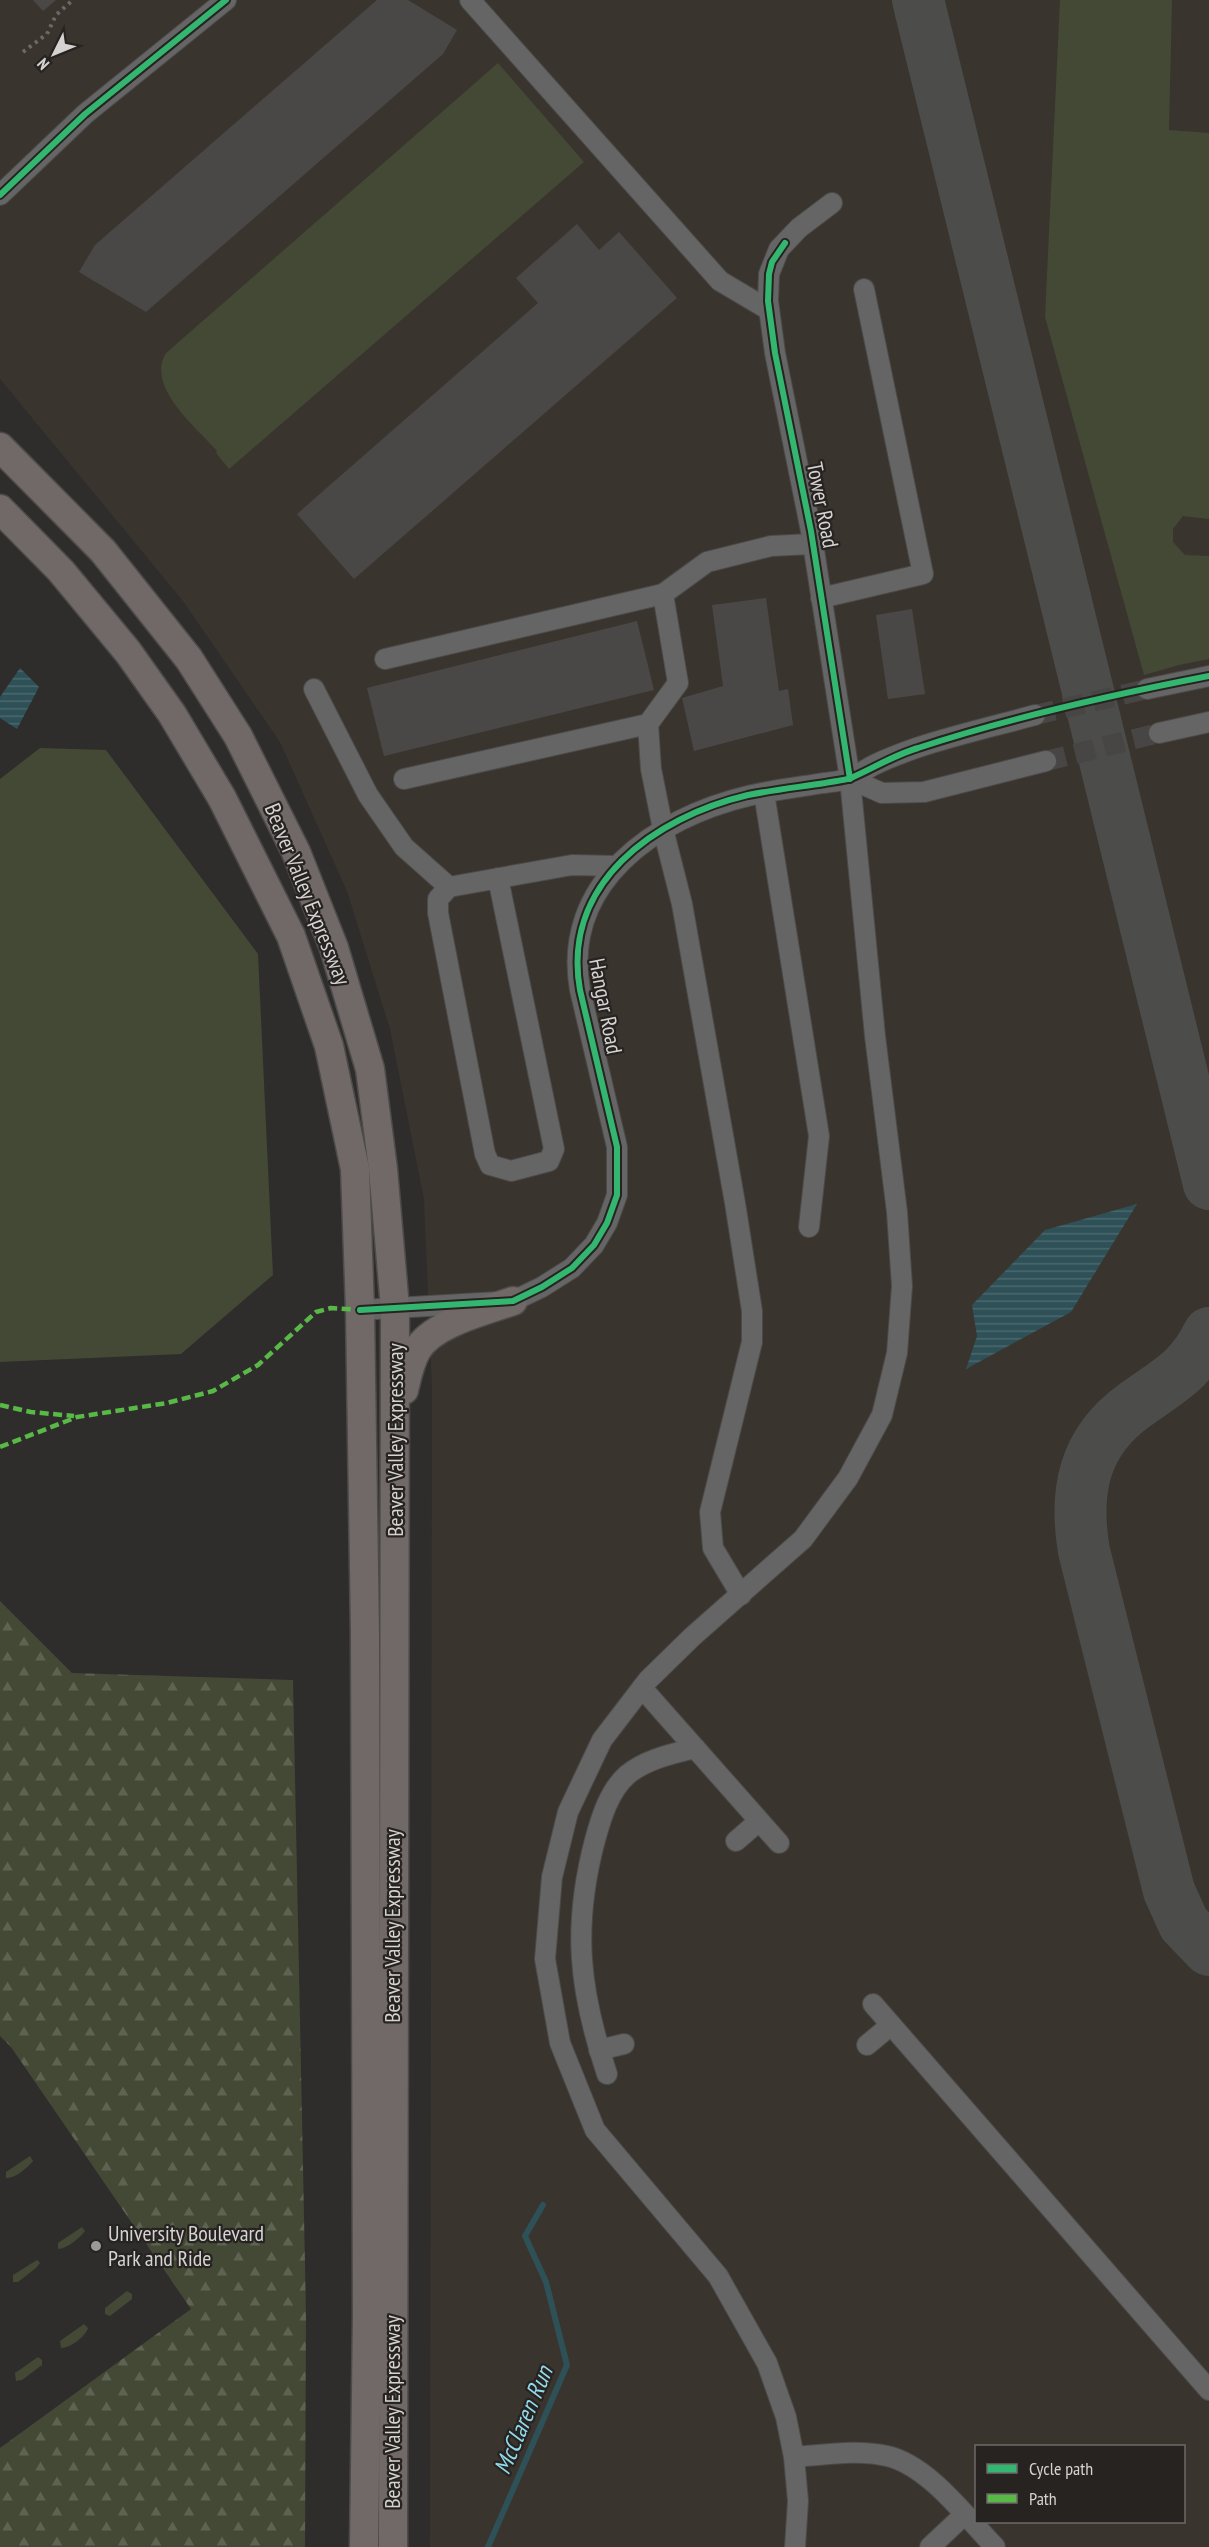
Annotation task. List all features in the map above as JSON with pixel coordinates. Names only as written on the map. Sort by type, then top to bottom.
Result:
[{"type":"highway","points":[[0,425],[11,436],[7,454]]},
{"type":"highway","name":"Beaver Valley Expressway","points":[[7,454],[103,551],[189,659],[238,736],[296,852],[334,948],[370,1069],[384,1169],[395,1308],[392,1882],[393,2547]]},
{"type":"highway","name":"Beaver Valley Expressway","points":[[0,509],[84,597],[128,652],[172,714],[222,798],[291,936],[329,1046],[355,1169],[360,1310],[366,1669],[367,2315],[364,2547]]},
{"type":"highway","points":[[396,1415],[413,1358],[425,1339],[444,1327],[513,1301]]},
{"type":"street","points":[[0,195],[84,114],[226,0]]},
{"type":"street","points":[[470,0],[720,281],[769,310]]},
{"type":"street","name":"Tower Road","points":[[795,2547],[798,2501],[795,2457],[783,2406],[757,2342],[718,2276],[595,2130],[560,2043],[544,1959],[552,1877],[568,1812],[602,1740],[642,1688],[692,1637],[803,1539],[848,1478],[882,1415],[897,1353],[902,1286],[897,1212],[875,1036],[850,779],[812,543],[774,353],[769,310],[769,274],[772,262],[785,243],[832,203]]},
{"type":"street","points":[[821,598],[923,574],[864,289]]},
{"type":"street","points":[[385,659],[663,594],[707,561],[771,546],[812,543]]},
{"type":"street","points":[[663,594],[678,683],[648,724],[651,769],[663,829],[682,903],[752,1311],[752,1342],[710,1512],[713,1548],[741,1595]]},
{"type":"street","points":[[1147,688],[1209,676]]},
{"type":"street","points":[[314,689],[368,795],[404,847],[449,887]]},
{"type":"street","name":"Hangar Road","points":[[360,1310],[513,1301],[543,1287],[583,1258],[608,1223],[617,1195],[617,1147],[576,971],[578,944],[584,918],[603,882],[648,838],[701,810],[764,793],[850,779],[876,764],[917,748],[1035,715]]},
{"type":"street","points":[[1158,733],[1209,722]]},
{"type":"street","points":[[404,779],[648,724]]},
{"type":"street","points":[[850,779],[882,793],[924,792],[1046,761]]},
{"type":"street","points":[[764,793],[819,1136],[809,1227]]},
{"type":"street","points":[[498,878],[554,1149],[549,1161],[512,1171],[490,1165],[485,1154],[438,913],[438,899],[449,887],[498,878],[572,865],[617,866]]},
{"type":"street","points":[[642,1688],[779,1843]]},
{"type":"street","points":[[607,2074],[588,2013],[580,1942],[587,1872],[609,1800],[627,1775],[659,1758],[695,1748]]},
{"type":"street","points":[[736,1841],[759,1821]]},
{"type":"street","points":[[873,2004],[1209,2390]]},
{"type":"street","points":[[867,2045],[891,2025]]},
{"type":"street","points":[[599,2050],[624,2044]]},
{"type":"street","points":[[795,2457],[856,2454],[889,2456],[909,2464],[927,2477],[995,2547]]},
{"type":"street","points":[[930,2547],[964,2515]]},
{"type":"path","points":[[23,52],[47,34],[56,15],[73,0]]},
{"type":"shaded area","points":[[0,0],[1209,0],[1209,2547],[430,2547],[432,1387],[424,1199],[390,1029],[347,891],[280,742],[183,601],[0,379]]},
{"type":"green space","points":[[1060,0],[1172,0],[1169,130],[1209,133],[1209,519],[1183,516],[1173,529],[1173,542],[1185,555],[1209,556],[1209,659],[1144,675],[1045,317]]},
{"type":"green space","points":[[498,63],[584,162],[229,469],[216,453],[217,451],[176,406],[168,393],[162,379],[161,366],[166,353]]},
{"type":"green space","points":[[40,748],[106,750],[258,954],[273,1275],[181,1354],[0,1362],[0,779]]},
{"type":"green space","points":[[0,1601],[72,1673],[293,1680],[306,2314],[305,2547],[0,2547],[0,2448],[191,2309],[11,2047],[0,2036]]},
{"type":"green space","points":[[30,2156],[33,2161],[28,2167],[17,2175],[6,2178],[6,2172]]},
{"type":"green space","points":[[82,2227],[85,2231],[80,2237],[58,2249],[58,2243]]},
{"type":"green space","points":[[37,2260],[40,2263],[36,2268],[18,2282],[13,2282],[13,2275]]},
{"type":"green space","points":[[127,2291],[132,2294],[132,2299],[110,2316],[105,2314],[105,2308]]},
{"type":"green space","points":[[84,2324],[88,2328],[84,2335],[73,2344],[61,2348],[60,2341]]},
{"type":"green space","points":[[38,2357],[42,2360],[42,2365],[22,2380],[16,2381],[15,2373]]},
{"type":"water","points":[[20,668],[39,687],[17,729],[0,718],[0,697]]},
{"type":"water","points":[[1137,1204],[1071,1312],[966,1369],[977,1336],[972,1305],[1045,1230]]},
{"type":"building","points":[[33,0],[56,0],[43,11]]},
{"type":"building","points":[[377,0],[408,0],[457,30],[443,54],[146,312],[79,272],[95,245]]},
{"type":"building","points":[[577,224],[599,250],[619,232],[677,298],[354,579],[297,514],[538,303],[516,278]]},
{"type":"building","points":[[766,598],[779,691],[788,689],[793,725],[694,751],[682,698],[723,686],[712,605]]},
{"type":"building","points":[[912,609],[925,694],[888,699],[876,615]]},
{"type":"building","points":[[637,621],[654,690],[384,756],[367,688]]},
{"type":"waterway","name":"McClaren Run","points":[[488,2547],[567,2365],[546,2282],[525,2236],[543,2205]]},
{"type":"taxiway","points":[[918,0],[1209,1184]]},
{"type":"taxiway","points":[[1209,1333],[1186,1367],[1117,1419],[1104,1435],[1093,1452],[1086,1470],[1080,1508],[1084,1551],[1169,1891],[1184,1924],[1209,1950]]},
{"type":"tunnel","points":[[1035,715],[1147,689]]},
{"type":"tunnel","points":[[1046,761],[1159,733]]},
{"type":"marked path","points":[[0,1447],[77,1417],[167,1403],[213,1391],[258,1365],[316,1312],[331,1308],[360,1310]]},
{"type":"marked path","points":[[0,1405],[31,1412],[74,1416]]},
{"type":"cycle path","points":[[0,195],[85,114],[226,0]]},
{"type":"cycle path","points":[[785,243],[772,262],[768,301],[775,353],[811,531],[850,779]]},
{"type":"cycle path","points":[[360,1310],[513,1301],[542,1287],[572,1268],[594,1245],[607,1223],[617,1195],[617,1147],[580,990],[578,952],[585,917],[600,887],[622,861],[649,838],[713,805],[748,795],[848,779],[909,751],[989,726],[1099,699],[1209,676]]},
{"type":"place","name":"University Boulevard Park and Ride","points":[[96,2246]]}]
